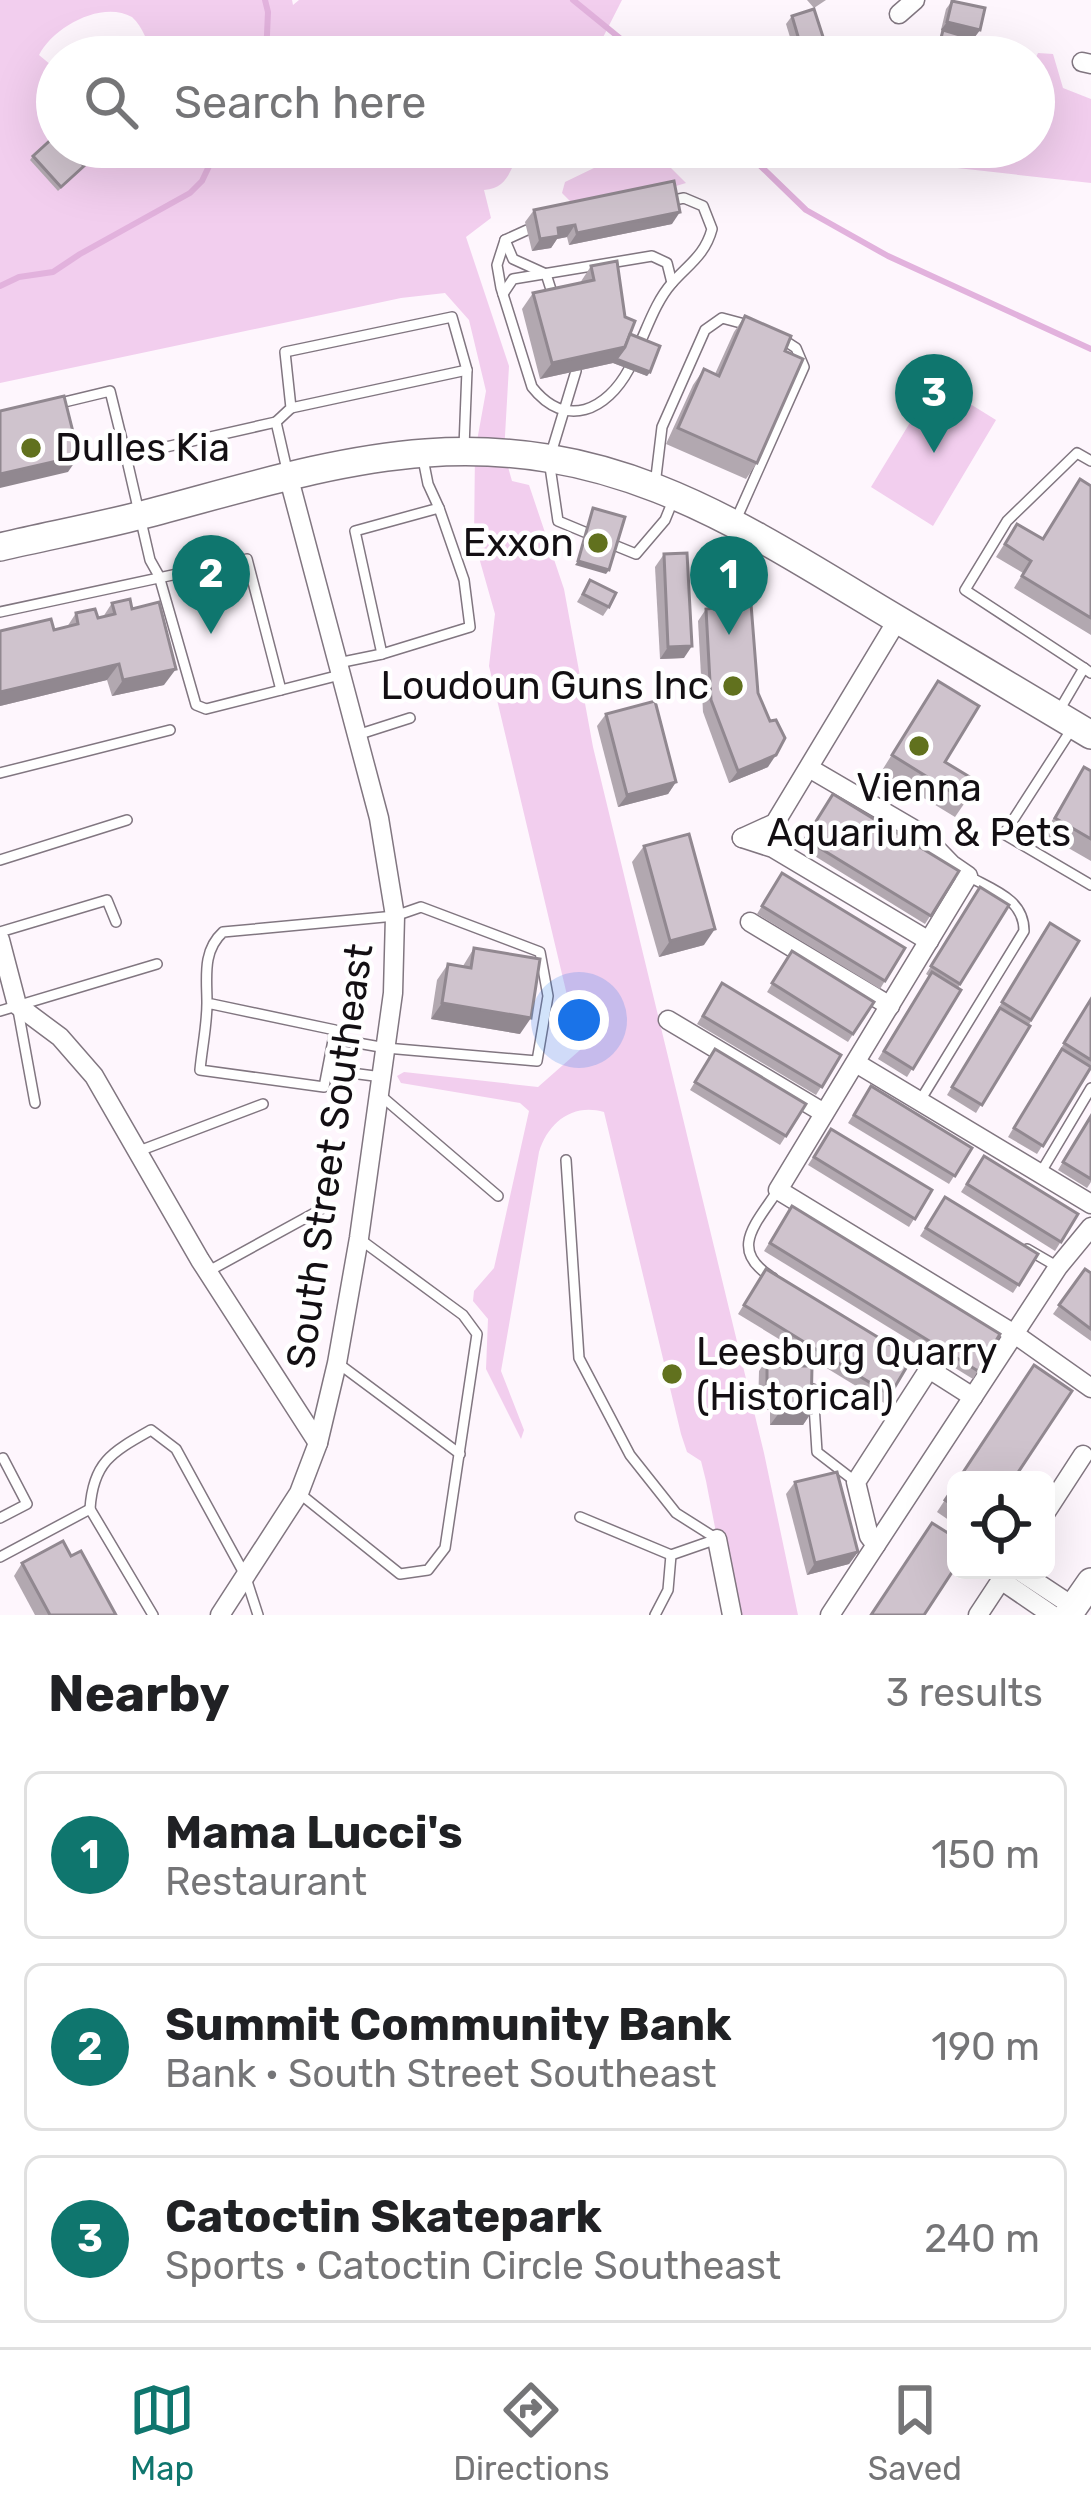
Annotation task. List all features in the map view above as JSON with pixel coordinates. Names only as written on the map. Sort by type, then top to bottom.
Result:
[{"type":"main road","points":[[0,547],[288,475],[422,453],[504,453],[549,460],[665,489],[734,522],[1074,724]]},
{"type":"main road","points":[[1064,1612],[1091,1582]]},
{"type":"street","points":[[899,14],[915,0]]},
{"type":"street","name":"South Street Southeast","points":[[220,1615],[299,1493],[318,1444],[338,1364],[359,1238],[393,993],[395,916],[379,818],[288,475]]},
{"type":"street","points":[[898,620],[775,823],[742,838],[773,848],[929,941]]},
{"type":"street","points":[[809,768],[922,834],[968,875],[778,1190],[1016,1334],[1091,1388]]},
{"type":"street","points":[[750,922],[890,1006]]},
{"type":"street","points":[[0,936],[8,1008],[60,1037],[94,1076],[207,1272],[318,1444]]},
{"type":"street","points":[[668,1020],[821,1118]]},
{"type":"street","points":[[856,1063],[1091,1204]]},
{"type":"street","points":[[830,1615],[1058,1268],[1088,1238]]},
{"type":"street","points":[[876,1545],[869,1536],[856,1482],[929,1369],[974,1397]]},
{"type":"street","points":[[1055,1498],[1083,1455]]},
{"type":"street","points":[[717,1539],[732,1615]]},
{"type":"street","points":[[978,1615],[1005,1579]]},
{"type":"street","points":[[1017,1579],[1064,1612]]},
{"type":"lane","points":[[640,343],[671,284],[701,255],[712,229],[703,206],[684,197],[667,202]]},
{"type":"lane","points":[[527,230],[505,241],[497,266],[532,387],[540,397],[564,409],[599,407],[619,388],[628,369]]},
{"type":"lane","points":[[505,241],[513,260],[546,274],[555,302]]},
{"type":"lane","points":[[502,294],[513,279],[652,256],[667,263],[671,284]]},
{"type":"lane","points":[[291,408],[285,352],[452,317],[467,370],[463,452]]},
{"type":"lane","points":[[576,371],[549,460],[558,521],[636,554],[665,520],[662,427],[705,330],[722,318],[731,318],[796,348],[804,367],[734,522]]},
{"type":"lane","points":[[126,456],[276,422],[291,408],[467,370]]},
{"type":"lane","points":[[44,406],[110,391],[150,560],[159,576],[196,705],[206,709],[281,690],[470,627],[464,580],[428,484],[422,453]]},
{"type":"lane","points":[[276,422],[288,475]]},
{"type":"lane","points":[[1091,461],[1077,453],[1006,521],[965,590],[1088,670],[1074,724],[1004,834],[1091,885]]},
{"type":"lane","points":[[382,655],[355,531],[440,508]]},
{"type":"lane","points":[[0,612],[248,559],[281,690]]},
{"type":"lane","points":[[357,735],[410,718]]},
{"type":"lane","points":[[0,772],[170,730]]},
{"type":"lane","points":[[0,860],[127,820]]},
{"type":"lane","points":[[920,1100],[1024,931],[1024,915],[1015,903],[968,875]]},
{"type":"lane","points":[[0,936],[107,900],[116,922]]},
{"type":"lane","points":[[207,1003],[334,1030],[324,1087],[200,1070],[207,1003],[203,974],[215,939],[223,932],[395,916],[421,907],[540,952],[548,996],[537,1061],[335,1039]]},
{"type":"lane","points":[[35,1103],[8,1008],[158,964]]},
{"type":"lane","points":[[328,1070],[381,1086],[498,1196]]},
{"type":"lane","points":[[1041,1172],[1091,1088]]},
{"type":"lane","points":[[140,1151],[263,1104]]},
{"type":"lane","points":[[821,1118],[838,1136]]},
{"type":"lane","points":[[566,1160],[579,1358],[630,1455],[676,1514],[717,1539]]},
{"type":"lane","points":[[778,1190],[753,1229],[747,1249],[753,1264],[779,1281]]},
{"type":"lane","points":[[207,1272],[320,1210]]},
{"type":"lane","points":[[299,1493],[400,1574],[428,1570],[446,1548],[477,1334],[464,1315],[359,1238]]},
{"type":"lane","points":[[1018,1244],[1058,1268]]},
{"type":"lane","points":[[910,1358],[929,1369]]},
{"type":"lane","points":[[338,1364],[460,1454]]},
{"type":"lane","points":[[813,1389],[817,1452],[856,1482]]},
{"type":"lane","points":[[153,1615],[91,1508],[92,1478],[110,1458],[151,1430],[176,1449],[245,1575],[258,1615]]},
{"type":"lane","points":[[0,1517],[27,1504],[1,1456]]},
{"type":"lane","points":[[0,1557],[91,1508]]},
{"type":"lane","points":[[580,1517],[671,1555],[717,1539]]},
{"type":"lane","points":[[656,1615],[668,1590],[671,1555]]},
{"type":"shaded area","points":[[0,0],[292,0],[293,5],[299,0],[622,0],[604,36],[145,36],[132,17],[93,14],[54,36],[36,36],[36,168],[512,168],[500,185],[484,190],[491,218],[466,237],[509,366],[504,453],[512,481],[529,485],[564,589],[593,747],[764,1453],[798,1615],[732,1615],[701,1461],[687,1452],[681,1434],[604,1112],[582,1110],[563,1118],[548,1132],[539,1152],[501,1371],[524,1430],[521,1439],[486,1369],[488,1319],[473,1301],[474,1291],[494,1268],[529,1111],[520,1103],[401,1083],[397,1076],[404,1072],[538,1087],[580,1050],[489,666],[495,614],[474,540],[475,452],[486,391],[469,320],[445,293],[401,298],[0,383]]},
{"type":"shaded area","points":[[1055,61],[1063,88],[1091,99],[1091,183],[957,168],[1055,168]]},
{"type":"shaded area","points":[[594,168],[671,168],[686,183],[573,204],[562,193],[565,182]]},
{"type":"shaded area","points":[[951,369],[967,384],[967,402],[996,420],[933,526],[871,487],[914,416],[910,405],[917,391],[930,376]]},
{"type":"building","points":[[952,1],[985,8],[980,30],[947,22]]},
{"type":"building","points":[[814,9],[823,36],[798,36],[792,16]]},
{"type":"building","points":[[44,168],[82,168],[61,187]]},
{"type":"building","points":[[674,181],[680,212],[577,233],[575,225],[558,228],[559,236],[540,239],[534,210]]},
{"type":"building","points":[[617,261],[625,317],[635,321],[625,347],[552,363],[533,293],[594,280],[591,266]]},
{"type":"building","points":[[745,316],[791,336],[785,351],[803,359],[757,463],[678,428],[704,369],[719,376]]},
{"type":"building","points":[[630,334],[660,346],[650,372],[616,359]]},
{"type":"building","name":"Dulles Kia","points":[[64,396],[79,456],[0,474],[0,411]]},
{"type":"building","points":[[1080,479],[1091,486],[1091,618],[1022,576],[1031,561],[1005,544],[1017,524],[1043,539]]},
{"type":"building","name":"Exxon","points":[[593,508],[625,517],[609,570],[578,561]]},
{"type":"building","points":[[687,553],[692,646],[668,647],[664,554]]},
{"type":"building","points":[[590,580],[616,593],[609,607],[583,594]]},
{"type":"building","points":[[130,599],[132,609],[159,602],[176,669],[123,680],[119,664],[0,692],[0,631],[51,619],[54,630],[78,624],[76,613],[95,609],[98,618],[115,614],[112,603]]},
{"type":"building","points":[[751,604],[758,693],[770,721],[776,720],[785,738],[776,755],[738,771],[711,700],[706,609]]},
{"type":"building","points":[[938,681],[979,706],[945,762],[978,782],[966,801],[892,755]]},
{"type":"building","points":[[655,701],[676,782],[627,795],[606,714]]},
{"type":"building","points":[[1084,767],[1091,771],[1091,839],[1055,818]]},
{"type":"building","points":[[833,794],[959,871],[931,916],[805,839]]},
{"type":"building","points":[[689,834],[715,929],[670,941],[644,846]]},
{"type":"building","points":[[782,873],[905,948],[885,981],[762,906]]},
{"type":"building","points":[[980,887],[1009,905],[960,984],[931,966]]},
{"type":"building","points":[[1050,923],[1079,941],[1031,1020],[1002,1002]]},
{"type":"building","points":[[474,948],[540,959],[531,1018],[442,1003],[448,964],[471,968]]},
{"type":"building","points":[[792,951],[874,1002],[853,1034],[772,983]]},
{"type":"building","points":[[932,972],[961,990],[913,1069],[884,1051]]},
{"type":"building","points":[[722,983],[841,1055],[822,1087],[703,1016]]},
{"type":"building","points":[[1091,999],[1091,1060],[1064,1043]]},
{"type":"building","points":[[1000,1008],[1030,1026],[982,1105],[952,1087]]},
{"type":"building","points":[[715,1049],[806,1104],[786,1136],[695,1082]]},
{"type":"building","points":[[1062,1049],[1091,1067],[1043,1146],[1014,1128]]},
{"type":"building","points":[[871,1086],[972,1148],[955,1176],[854,1115]]},
{"type":"building","points":[[1091,1116],[1091,1179],[1063,1162]]},
{"type":"building","points":[[831,1129],[932,1190],[915,1219],[814,1157]]},
{"type":"building","points":[[984,1156],[1078,1214],[1061,1242],[967,1184]]},
{"type":"building","points":[[945,1197],[1038,1254],[1019,1285],[926,1228]]},
{"type":"building","points":[[792,1206],[1000,1334],[978,1371],[770,1243]]},
{"type":"building","points":[[766,1269],[912,1358],[890,1395],[744,1305]]},
{"type":"building","points":[[1085,1269],[1091,1273],[1091,1329],[1059,1305]]},
{"type":"building","points":[[767,1359],[778,1359],[778,1366],[812,1366],[811,1413],[779,1413],[779,1398],[767,1398]]},
{"type":"building","points":[[1034,1365],[1072,1391],[1019,1471],[964,1471]]},
{"type":"building","points":[[837,1472],[858,1552],[815,1563],[795,1482]]},
{"type":"building","points":[[932,1523],[947,1532],[948,1579],[924,1615],[871,1615]]},
{"type":"building","points":[[63,1541],[71,1556],[81,1551],[116,1615],[50,1615],[22,1563]]},
{"type":"waterway","points":[[265,0],[267,36]]},
{"type":"waterway","points":[[573,0],[617,36]]},
{"type":"waterway","points":[[0,286],[19,277],[53,272],[190,193],[208,168]]},
{"type":"waterway","points":[[763,168],[806,210],[888,256],[1091,349]]},
{"type":"place","name":"Dulles Kia","points":[[31,448]]},
{"type":"place","name":"Catoctin Skatepark","points":[[934,453]]},
{"type":"place","name":"Exxon","points":[[598,543]]},
{"type":"place","name":"Summit Community Bank","points":[[211,634]]},
{"type":"place","name":"Mama Lucci's","points":[[729,635]]},
{"type":"place","name":"Loudoun Guns Inc","points":[[733,686]]},
{"type":"place","name":"Vienna Aquarium & Pets","points":[[919,746]]},
{"type":"place","name":"Leesburg Quarry (Historical)","points":[[672,1374]]}]
